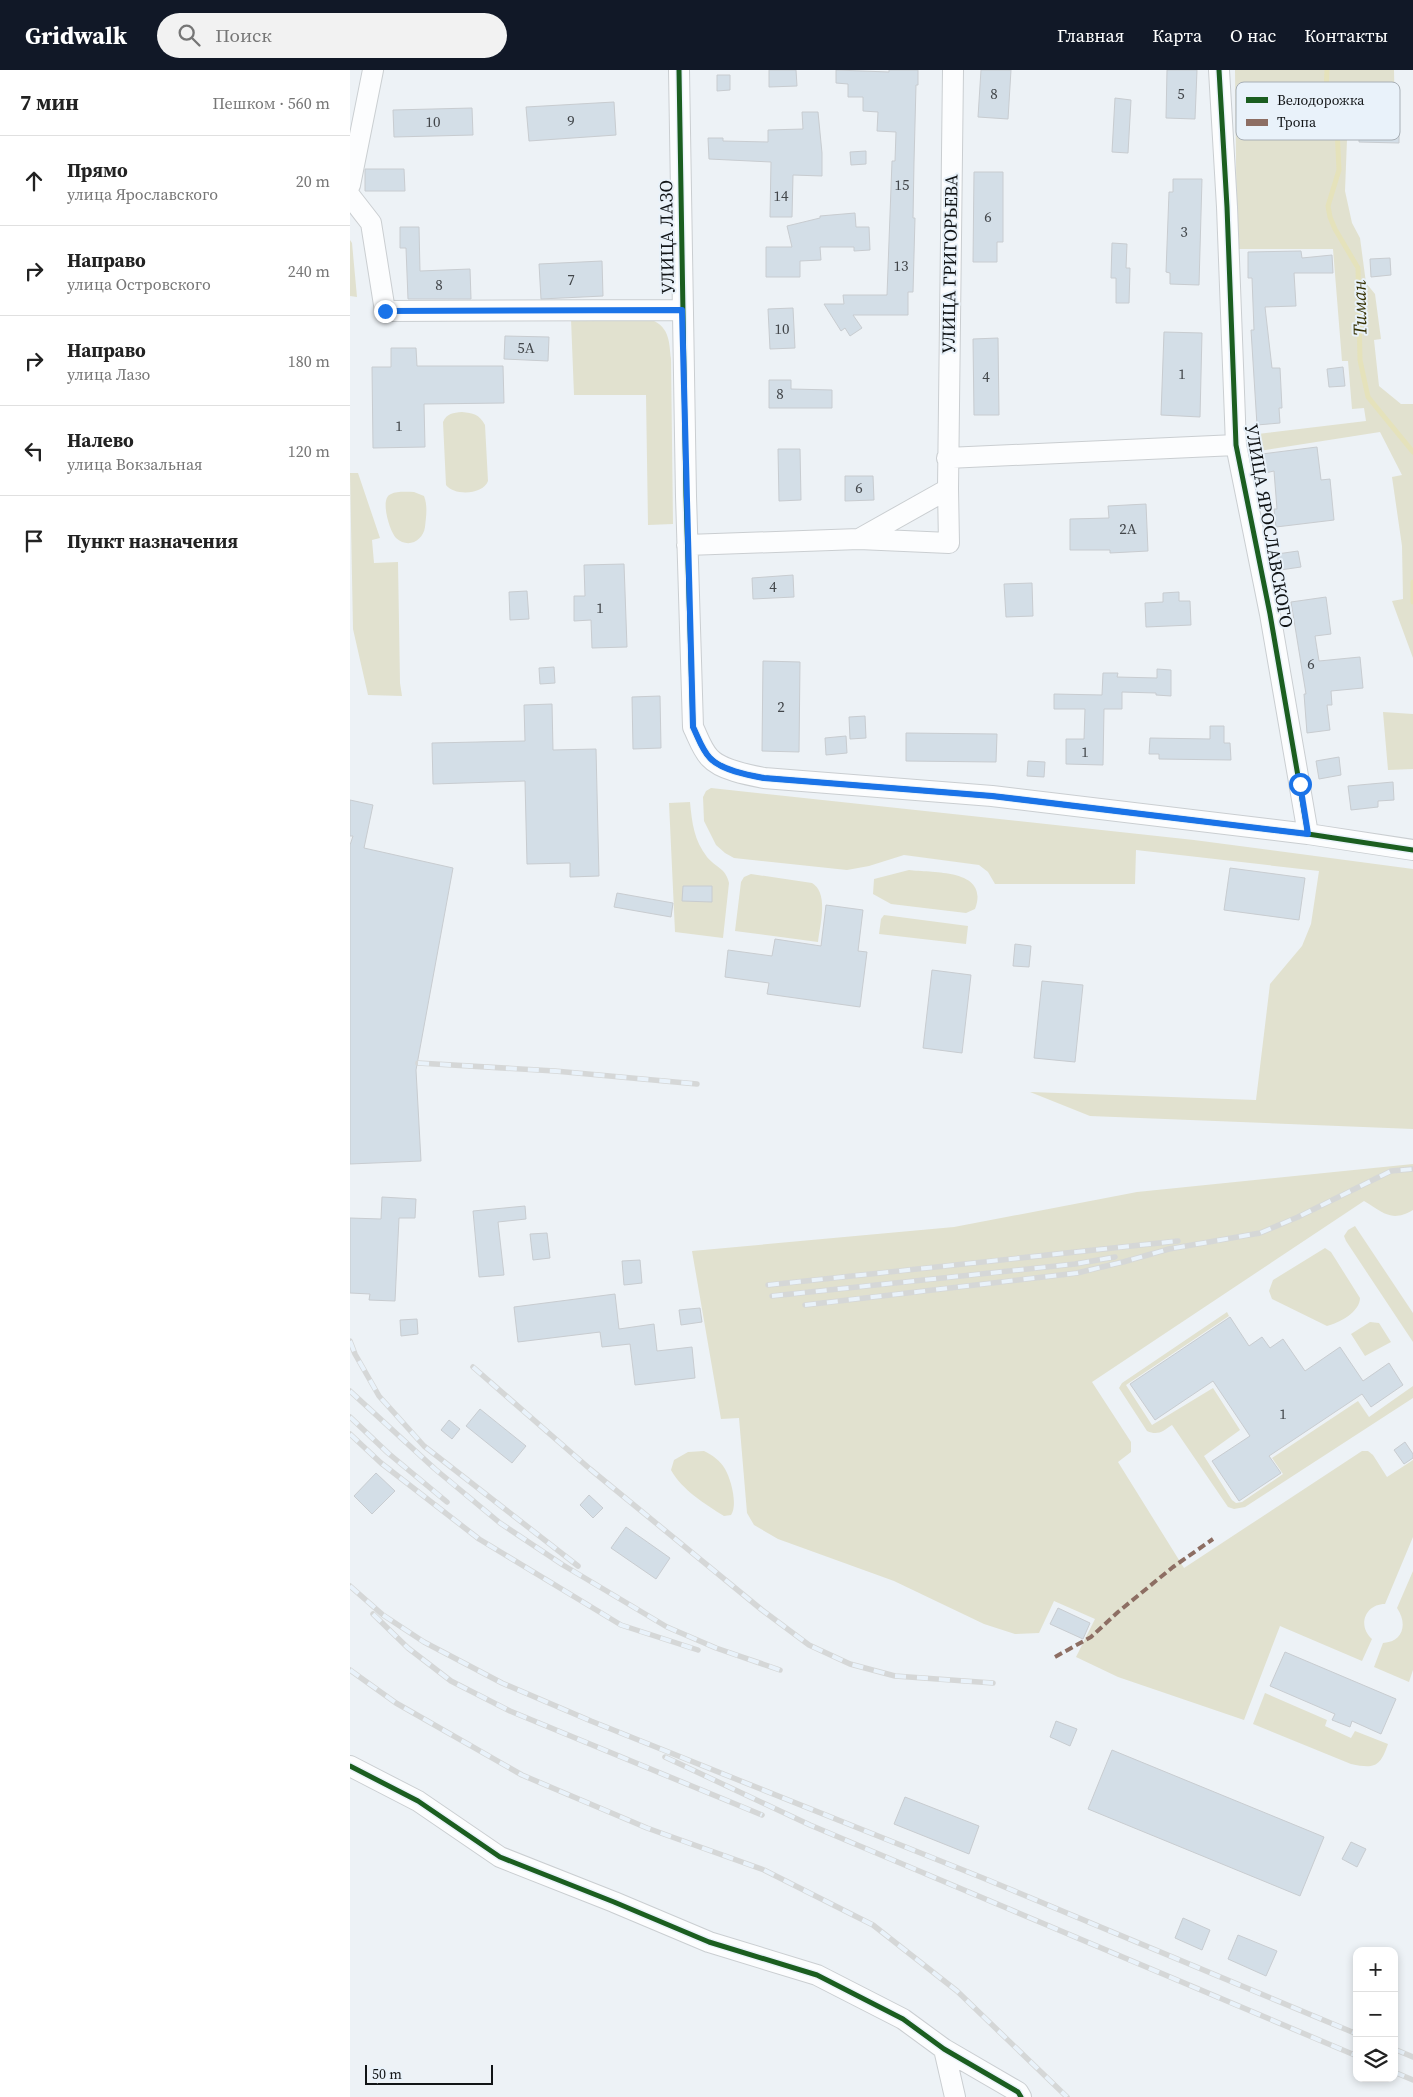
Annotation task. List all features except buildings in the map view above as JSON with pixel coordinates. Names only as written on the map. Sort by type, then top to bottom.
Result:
[{"type":"street","points":[[350,185],[373,70]]},
{"type":"street","name":"УЛИЦА ЛАЗО","points":[[679,70],[682,310],[693,727],[710,759],[733,771],[764,778],[992,796],[1308,834]]},
{"type":"street","name":"УЛИЦА ГРИГОРЬЕВА","points":[[859,539],[949,543],[948,458],[953,70]]},
{"type":"street","name":"УЛИЦА ЯРОСЛАВСКОГО","points":[[1219,70],[1227,207],[1236,445],[1270,614],[1308,834]]},
{"type":"street","points":[[350,196],[371,223],[385,311],[682,310]]},
{"type":"street","points":[[948,458],[1236,445]]},
{"type":"street","points":[[688,545],[859,539],[948,489]]},
{"type":"street","points":[[1308,834],[1413,850]]},
{"type":"street","points":[[350,1766],[418,1801],[500,1858],[614,1902],[709,1942],[817,1975],[903,2019],[944,2049],[1018,2092],[1021,2097]]},
{"type":"street","points":[[944,2049],[955,2097]]},
{"type":"green space","points":[[1235,70],[1394,70],[1394,82],[1236,82],[1236,140],[1347,140],[1345,191],[1352,223],[1360,238],[1366,283],[1375,294],[1381,339],[1374,340],[1379,386],[1401,404],[1413,404],[1413,658],[1392,601],[1403,599],[1402,546],[1392,477],[1402,475],[1380,432],[1259,451],[1258,434],[1366,421],[1364,408],[1352,409],[1348,361],[1342,361],[1333,249],[1237,249]]},
{"type":"green space","points":[[350,240],[352,243],[357,297],[350,296]]},
{"type":"green space","points":[[571,319],[652,320],[658,323],[665,331],[669,341],[671,359],[673,524],[648,525],[646,395],[574,395]]},
{"type":"green space","points":[[462,412],[475,415],[485,425],[488,481],[480,489],[468,492],[455,491],[446,485],[443,422],[448,415]]},
{"type":"green space","points":[[350,473],[358,473],[380,538],[372,540],[374,563],[398,562],[400,683],[402,696],[368,695],[353,629]]},
{"type":"green space","points":[[414,492],[424,496],[425,527],[418,540],[405,543],[396,538],[391,529],[386,502],[393,493]]},
{"type":"green space","points":[[1383,712],[1413,714],[1413,769],[1388,770]]},
{"type":"green space","points":[[711,788],[1194,840],[1413,869],[1413,1129],[1090,1116],[1030,1092],[1256,1100],[1270,984],[1302,946],[1311,924],[1319,871],[1136,850],[1135,884],[995,884],[988,872],[979,865],[904,855],[869,866],[847,870],[734,858],[716,845],[704,821],[703,797],[706,791]]},
{"type":"green space","points":[[690,802],[696,838],[699,844],[707,857],[728,878],[723,938],[675,932],[669,803]]},
{"type":"green space","points":[[909,870],[945,873],[968,880],[975,886],[978,896],[975,909],[966,913],[891,904],[873,894],[874,879]]},
{"type":"green space","points":[[751,874],[812,883],[817,888],[822,902],[818,942],[735,931],[741,882],[744,877]]},
{"type":"green space","points":[[884,915],[968,926],[966,944],[879,934],[881,919]]},
{"type":"green space","points":[[1413,1164],[1413,1210],[1399,1216],[1393,1216],[1382,1212],[1364,1201],[1092,1382],[1131,1442],[1131,1452],[1118,1462],[1184,1568],[1362,1451],[1368,1451],[1373,1455],[1387,1477],[1413,1460],[1413,1537],[1385,1604],[1372,1608],[1365,1617],[1365,1628],[1367,1634],[1372,1639],[1362,1661],[1280,1626],[1244,1720],[1118,1677],[1076,1657],[1095,1619],[1054,1601],[1039,1633],[1015,1634],[984,1624],[894,1581],[778,1539],[754,1525],[747,1513],[739,1418],[721,1419],[692,1251],[954,1227],[1137,1192]]},
{"type":"green space","points":[[1355,1226],[1413,1313],[1413,1342],[1346,1241],[1344,1236],[1348,1230]]},
{"type":"green space","points":[[1325,1248],[1331,1252],[1360,1298],[1357,1308],[1353,1312],[1343,1320],[1327,1326],[1272,1299],[1269,1291],[1273,1280]]},
{"type":"green space","points":[[1227,1312],[1229,1316],[1126,1385],[1152,1425],[1213,1388],[1240,1430],[1204,1456],[1232,1500],[1236,1503],[1242,1502],[1283,1474],[1272,1458],[1358,1401],[1369,1417],[1413,1386],[1413,1398],[1245,1507],[1234,1509],[1228,1507],[1172,1425],[1157,1433],[1147,1431],[1119,1388],[1122,1383]]},
{"type":"green space","points":[[1370,1322],[1379,1323],[1391,1342],[1365,1356],[1351,1334]]},
{"type":"green space","points":[[704,1451],[718,1460],[727,1473],[734,1499],[731,1515],[724,1516],[694,1496],[681,1484],[671,1470],[674,1460],[688,1452]]},
{"type":"green space","points":[[1413,1571],[1413,1670],[1409,1682],[1374,1667],[1383,1643],[1395,1639],[1402,1631],[1402,1620],[1397,1608]]},
{"type":"green space","points":[[1265,1693],[1327,1720],[1325,1726],[1351,1738],[1355,1731],[1388,1744],[1382,1758],[1376,1765],[1371,1766],[1351,1764],[1253,1724]]},
{"type":"waterway","name":"Тиман","points":[[1326,82],[1327,70]]},
{"type":"waterway","name":"Тиман","points":[[1338,140],[1339,170],[1328,206],[1335,229],[1358,268],[1360,360],[1368,397],[1413,452]]},
{"type":"waterway","name":"Тиман","points":[[1413,582],[1413,602]]},
{"type":"railway","points":[[418,1063],[555,1071],[697,1084]]},
{"type":"railway","points":[[805,1305],[1077,1273],[1169,1249],[1260,1233],[1298,1217],[1391,1171],[1413,1169]]},
{"type":"railway","points":[[768,1285],[1178,1241]]},
{"type":"railway","points":[[772,1296],[1075,1264],[1115,1257]]},
{"type":"railway","points":[[350,1341],[355,1354],[379,1396],[424,1446],[578,1566]]},
{"type":"railway","points":[[473,1367],[590,1469],[762,1610],[809,1645],[850,1664],[895,1676],[993,1683]]},
{"type":"railway","points":[[350,1391],[435,1469],[500,1523],[563,1565],[667,1627],[716,1648],[780,1670]]},
{"type":"railway","points":[[350,1417],[388,1453],[447,1502]]},
{"type":"railway","points":[[350,1434],[381,1463],[479,1539],[621,1625],[698,1650]]},
{"type":"railway","points":[[350,1586],[383,1615],[424,1642],[502,1683],[591,1721],[983,1878],[1353,2032]]},
{"type":"railway","points":[[373,1614],[408,1648],[451,1681],[510,1711],[762,1815]]},
{"type":"railway","points":[[350,1670],[396,1703],[522,1775],[647,1828],[764,1870],[873,1925],[957,1991],[1067,2097]]},
{"type":"railway","points":[[665,1757],[810,1825],[1353,2054]]},
{"type":"railway","points":[[1398,2051],[1413,2057]]},
{"type":"railway","points":[[1398,2074],[1413,2080]]},
{"type":"marked path","points":[[1055,1657],[1091,1637],[1173,1567],[1213,1539]]},
{"type":"cycle path","points":[[679,70],[686,496],[693,727],[707,755],[728,769],[764,778],[992,796],[1308,834],[1413,850]]},
{"type":"cycle path","points":[[1219,70],[1227,207],[1236,445],[1270,614],[1308,834]]},
{"type":"cycle path","points":[[350,1766],[418,1801],[500,1857],[709,1942],[817,1975],[903,2019],[944,2049],[1018,2092],[1021,2097]]},
{"type":"route","points":[[385,311],[682,310],[693,727],[710,759],[733,771],[764,778],[992,796],[1308,834],[1300,784]]}]
